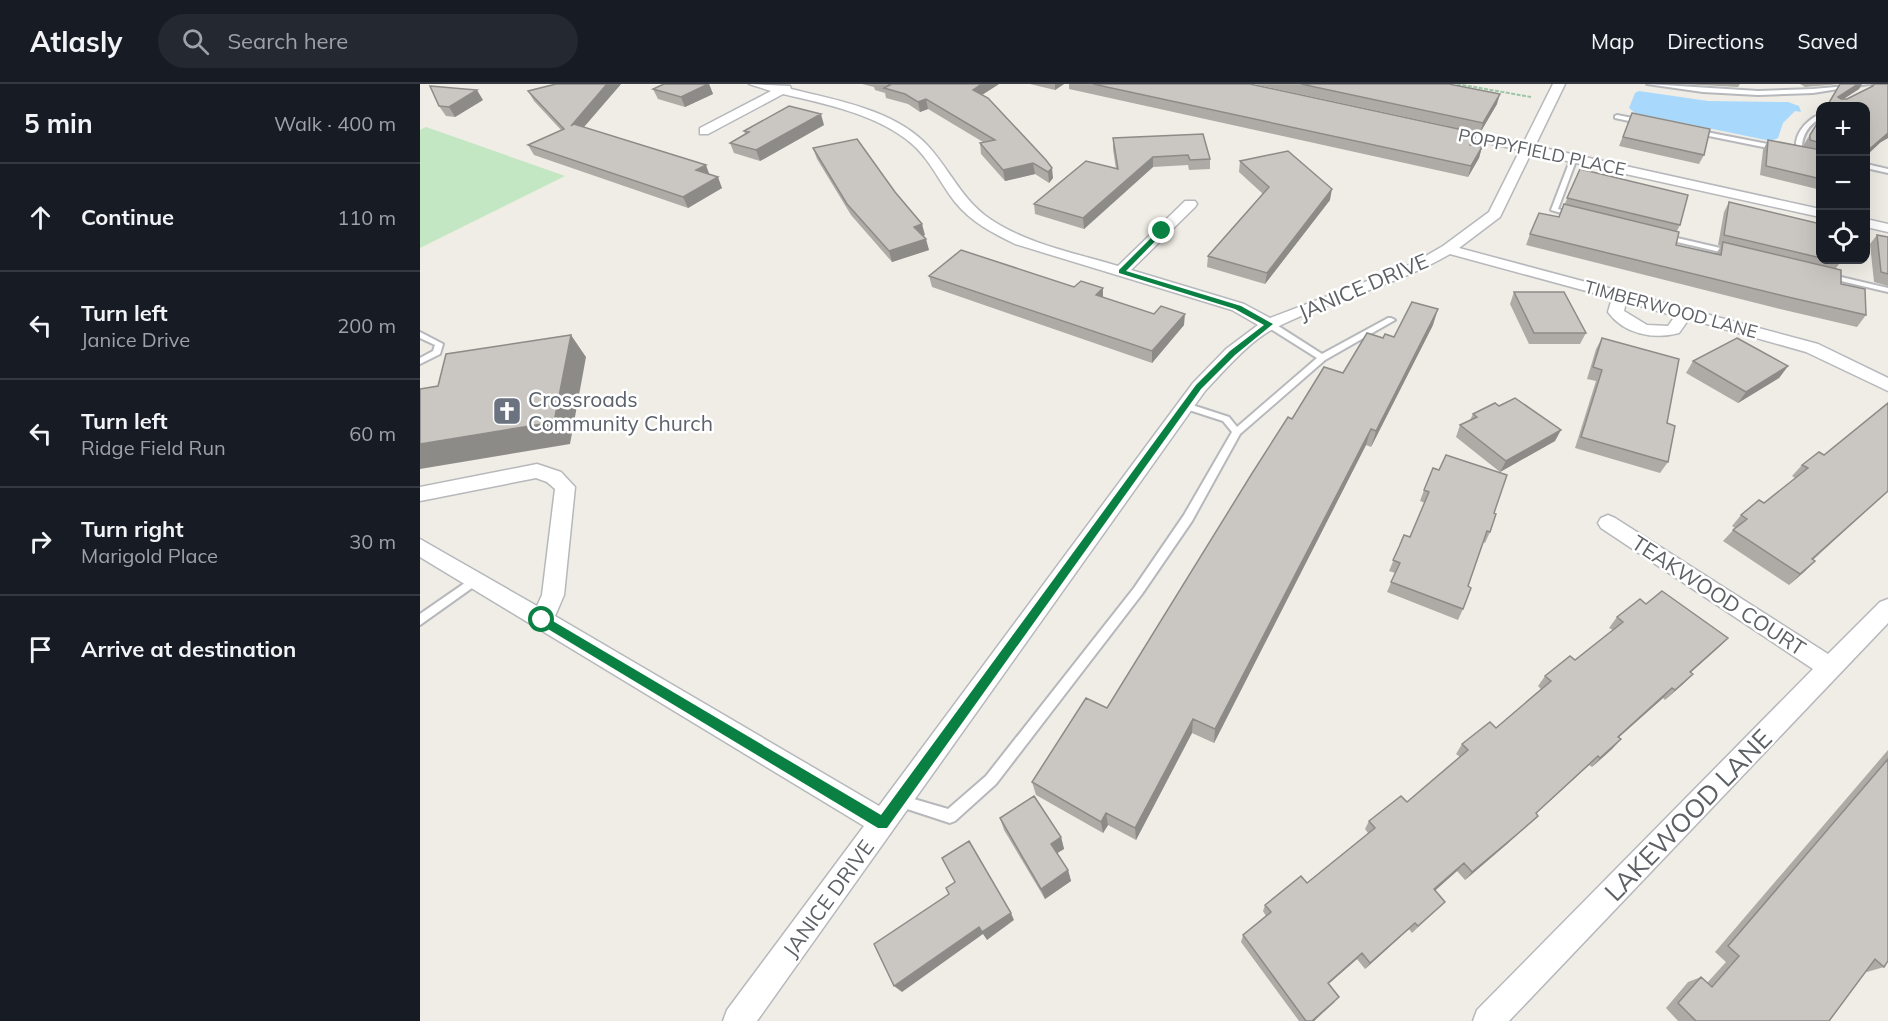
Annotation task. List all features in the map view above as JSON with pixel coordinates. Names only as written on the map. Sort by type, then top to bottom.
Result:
[{"type":"street","points":[[755,84],[788,87],[891,125],[916,141],[966,206],[987,224],[1020,241],[1238,307],[1269,324]]},
{"type":"street","name":"JANICE DRIVE","points":[[738,1021],[1198,387],[1232,353],[1269,324],[1417,267],[1448,249],[1495,214],[1559,84]]},
{"type":"street","points":[[704,131],[788,87]]},
{"type":"street","name":"POPPYFIELD PLACE","points":[[1433,128],[1816,212]]},
{"type":"street","points":[[1121,271],[1190,204]]},
{"type":"street","points":[[1870,224],[1888,228]]},
{"type":"street","name":"TIMBERWOOD LANE","points":[[1448,249],[1812,348],[1888,385]]},
{"type":"street","points":[[1620,296],[1616,312],[1628,324],[1656,333],[1673,330],[1685,313]]},
{"type":"street","points":[[420,495],[537,471],[554,477],[565,487],[553,595],[542,620]]},
{"type":"street","name":"TEAKWOOD COURT","points":[[1608,523],[1830,668]]},
{"type":"street","points":[[422,551],[475,580],[883,823]]},
{"type":"street","name":"LAKEWOOD LANE","points":[[1488,1021],[1888,608]]},
{"type":"lane","points":[[1650,84],[1786,92],[1828,90],[1865,84],[1864,92]]},
{"type":"lane","points":[[1617,117],[1656,124]]},
{"type":"lane","points":[[1799,152],[1802,133],[1809,122],[1816,118]]},
{"type":"lane","points":[[1688,130],[1817,156]]},
{"type":"lane","points":[[1574,158],[1554,210],[1588,219]]},
{"type":"lane","points":[[1870,167],[1888,171]]},
{"type":"lane","points":[[1658,235],[1738,254]]},
{"type":"lane","points":[[1819,273],[1888,290]]},
{"type":"lane","points":[[899,801],[950,816],[991,780],[1138,591],[1188,518],[1237,432],[1322,358],[1391,320]]},
{"type":"lane","points":[[1269,324],[1322,358]]},
{"type":"lane","points":[[420,334],[440,344],[437,352],[420,361]]},
{"type":"lane","points":[[1186,406],[1226,419],[1237,432]]},
{"type":"lane","points":[[420,620],[475,580]]},
{"type":"path","points":[[1457,84],[1531,97]]},
{"type":"green space","points":[[426,127],[565,176],[420,248],[420,130]]},
{"type":"water","points":[[1639,91],[1708,101],[1788,102],[1799,106],[1801,112],[1795,111],[1783,123],[1778,138],[1771,141],[1635,113],[1629,108],[1635,93]]},
{"type":"building","points":[[556,84],[607,84],[571,126],[574,124],[706,165],[696,170],[718,177],[683,197],[528,145],[564,129],[528,91]]},
{"type":"building","points":[[664,84],[708,84],[681,97],[653,89]]},
{"type":"building","points":[[888,84],[982,84],[973,90],[988,98],[1052,168],[1048,172],[1033,163],[1003,170],[980,143],[995,140],[926,99],[918,102],[905,94],[884,88],[890,85]]},
{"type":"building","points":[[1093,84],[1250,84],[1477,133],[1470,145],[1482,147],[1471,166]]},
{"type":"building","points":[[1301,84],[1449,84],[1500,94],[1483,123]]},
{"type":"building","points":[[1840,84],[1858,84],[1838,97],[1847,99],[1874,84],[1888,84],[1888,133],[1870,149],[1870,102],[1829,102]]},
{"type":"building","points":[[430,86],[477,90],[449,107],[439,106]]},
{"type":"building","points":[[789,106],[821,114],[756,150],[730,143],[749,132],[744,131]]},
{"type":"building","points":[[1632,113],[1710,129],[1704,155],[1623,137]]},
{"type":"building","points":[[1816,125],[1816,142],[1810,140],[1810,135]]},
{"type":"building","points":[[1203,134],[1210,159],[1190,160],[1188,155],[1153,157],[1083,218],[1034,204],[1086,161],[1118,169],[1113,138]]},
{"type":"building","points":[[857,139],[895,192],[922,224],[914,227],[926,239],[889,251],[847,204],[813,148]]},
{"type":"building","points":[[1768,140],[1816,149],[1816,178],[1766,166]]},
{"type":"building","points":[[1288,151],[1332,189],[1267,273],[1208,256],[1269,187],[1240,161]]},
{"type":"building","points":[[1580,169],[1688,195],[1680,225],[1567,198]]},
{"type":"building","points":[[1729,202],[1816,223],[1816,257],[1724,235]]},
{"type":"building","points":[[1564,204],[1679,232],[1676,245],[1721,255],[1723,242],[1841,270],[1841,284],[1865,289],[1866,315],[1530,234],[1539,213],[1559,217]]},
{"type":"building","points":[[1877,235],[1888,237],[1888,274],[1881,272]]},
{"type":"building","points":[[961,250],[1074,287],[1081,281],[1103,288],[1096,295],[1154,314],[1161,306],[1185,314],[1152,351],[929,276]]},
{"type":"building","points":[[1514,292],[1564,292],[1586,333],[1534,333]]},
{"type":"building","points":[[1412,302],[1438,309],[1376,431],[1371,429],[1215,729],[1193,719],[1135,828],[1106,813],[1101,822],[1032,782],[1086,698],[1107,708],[1251,475],[1288,417],[1292,419],[1324,367],[1343,373],[1367,333],[1383,338],[1385,334],[1394,337]]},
{"type":"building","points":[[571,335],[554,422],[420,444],[420,389],[438,386],[446,354]]},
{"type":"building","points":[[1602,338],[1679,359],[1667,423],[1675,426],[1668,462],[1581,437],[1602,370],[1593,367]]},
{"type":"building","points":[[1737,338],[1788,366],[1746,392],[1693,361]]},
{"type":"building","points":[[1515,398],[1561,430],[1506,461],[1460,425],[1477,417],[1473,414],[1495,403],[1499,406]]},
{"type":"building","points":[[1888,403],[1888,491],[1812,559],[1815,561],[1800,574],[1733,530],[1747,519],[1741,515],[1759,500],[1764,503],[1808,468],[1802,465],[1819,452],[1824,455]]},
{"type":"building","points":[[1446,455],[1507,475],[1490,532],[1487,531],[1468,586],[1471,588],[1463,609],[1391,582],[1400,563],[1393,560],[1404,535],[1410,537],[1429,492],[1424,490],[1433,468],[1439,470]]},
{"type":"building","points":[[1662,591],[1728,638],[1690,672],[1693,674],[1675,690],[1672,688],[1618,737],[1621,739],[1600,758],[1598,756],[1536,813],[1538,816],[1515,836],[1472,872],[1464,863],[1434,889],[1445,902],[1418,926],[1415,923],[1370,963],[1362,953],[1328,983],[1339,997],[1312,1021],[1306,1021],[1243,935],[1271,912],[1265,905],[1301,876],[1307,883],[1375,828],[1369,821],[1401,796],[1407,802],[1468,750],[1462,744],[1490,722],[1496,728],[1551,681],[1545,676],[1570,656],[1575,660],[1623,622],[1617,617],[1640,599],[1646,604]]},
{"type":"building","points":[[1888,759],[1888,961],[1884,967],[1875,959],[1829,1021],[1696,1021],[1678,1003],[1701,977],[1712,987],[1739,956],[1728,946]]},
{"type":"building","points":[[1034,796],[1061,837],[1051,844],[1068,870],[1041,889],[1000,818]]},
{"type":"building","points":[[969,841],[1011,913],[982,932],[979,927],[894,986],[874,944],[949,894],[946,888],[955,882],[942,858]]},
{"type":"place","name":"Crossroads Community Church","points":[[507,411]]},
{"type":"route","points":[[542,620],[883,823],[1198,387],[1232,353],[1269,324],[1238,307],[1121,271],[1162,231]]}]
